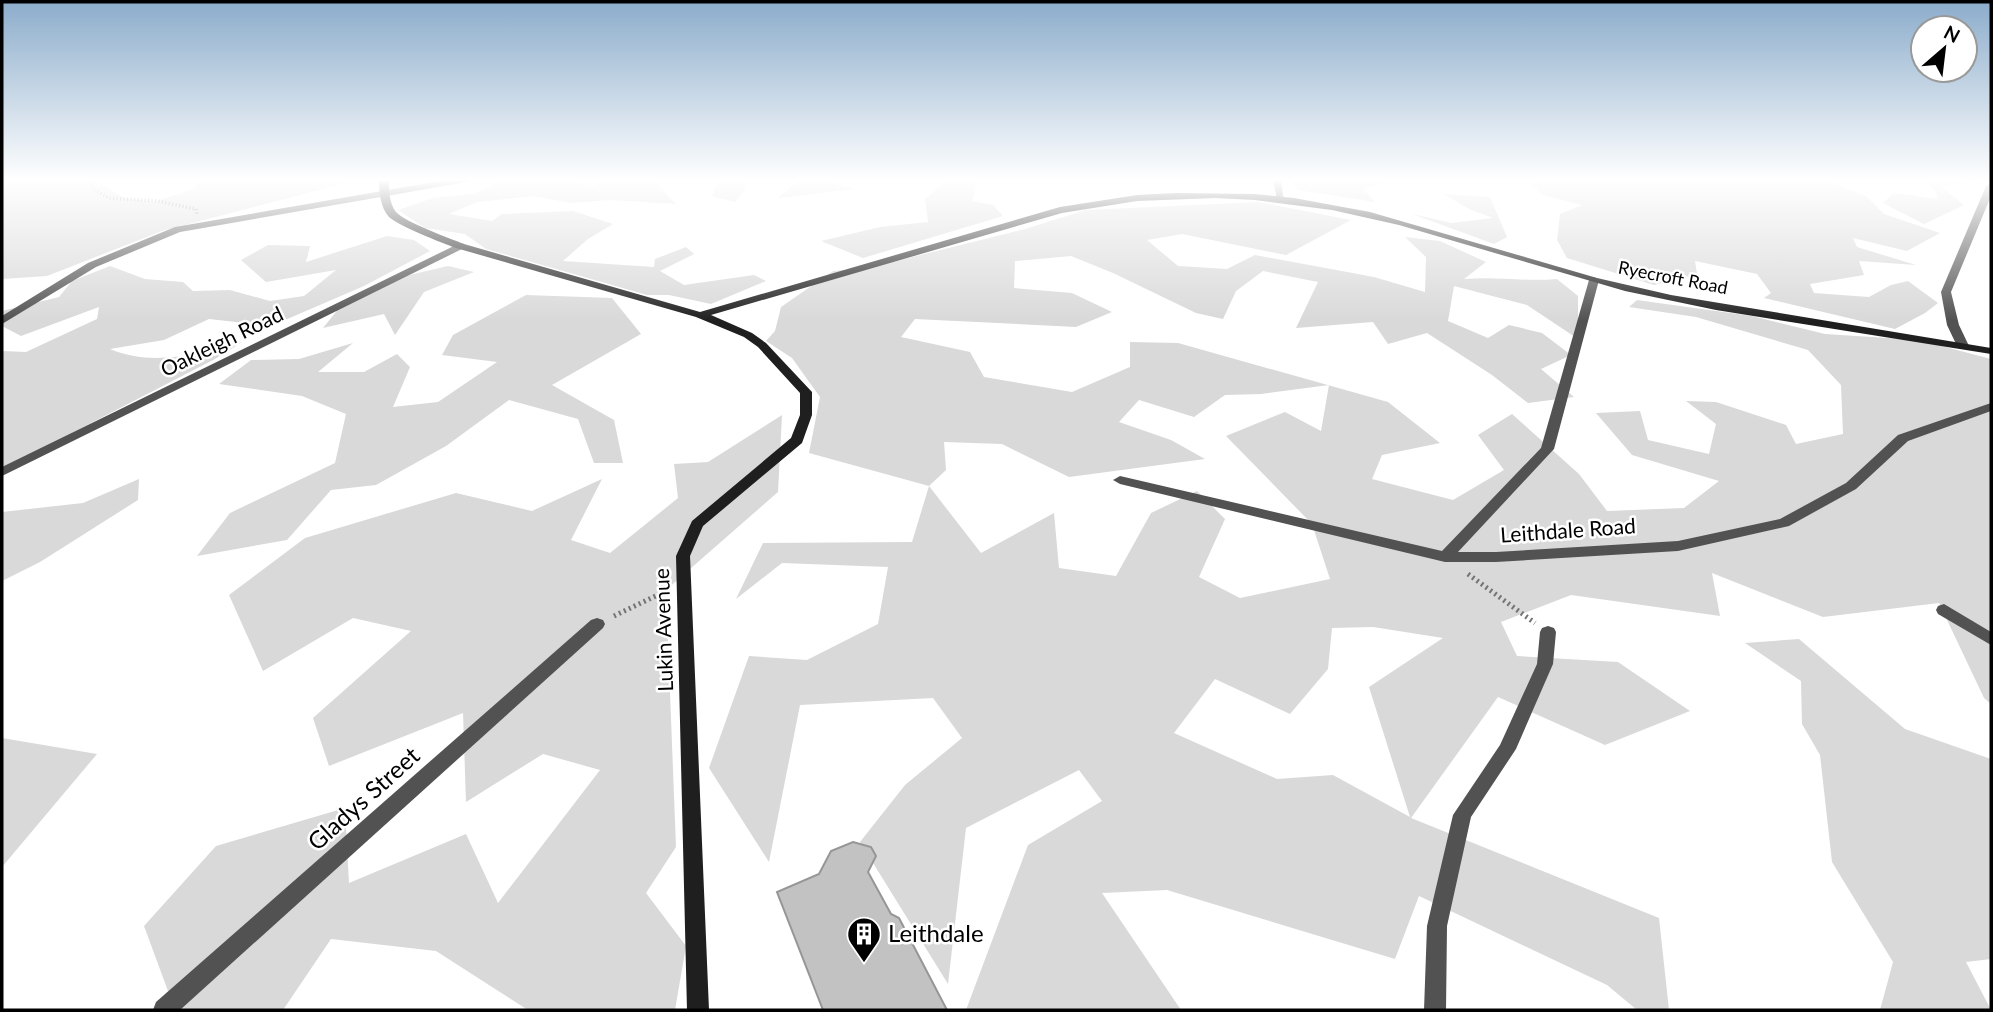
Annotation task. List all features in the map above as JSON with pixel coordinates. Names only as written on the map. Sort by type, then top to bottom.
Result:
[{"type":"street","points":[[2,321],[92,265],[178,229],[191,226]]},
{"type":"street","points":[[414,226],[460,246],[700,315]]},
{"type":"street","name":"Ryecroft Road","points":[[700,315],[1009,226]]},
{"type":"street","name":"Ryecroft Road","points":[[1408,226],[1594,280],[1662,296],[1991,351]]},
{"type":"street","points":[[1963,345],[1952,325],[1946,292],[1974,226]]},
{"type":"street","name":"Oakleigh Road","points":[[2,472],[460,246]]},
{"type":"street","points":[[1445,558],[1547,449],[1594,280]]},
{"type":"street","name":"Lukin Avenue","points":[[698,1010],[682,556],[697,524],[797,440],[806,415],[806,392],[762,345],[748,335],[700,315]]},
{"type":"street","name":"Leithdale Road","points":[[1120,480],[1445,558],[1678,545],[1784,523],[1851,486],[1903,438],[1991,407]]},
{"type":"street","points":[[1944,610],[1991,639]]},
{"type":"street","name":"Gladys Street","points":[[164,1010],[597,624]]},
{"type":"street","points":[[1435,1010],[1437,926],[1462,815],[1507,749],[1545,664],[1548,632]]},
{"type":"path","points":[[1445,558],[1548,632]]},
{"type":"path","points":[[597,624],[683,583]]},
{"type":"shaded area","points":[[2,226],[180,226],[47,276],[2,279]]},
{"type":"shaded area","points":[[422,226],[609,226],[588,239],[563,261],[654,267],[655,259],[686,247],[694,254],[660,271],[684,285],[754,275],[766,281],[711,304],[669,295],[647,295],[486,249],[465,234]]},
{"type":"shaded area","points":[[969,226],[863,258],[821,241],[880,227]]},
{"type":"shaded area","points":[[1034,226],[1339,226],[1286,255],[1182,234],[1147,240],[1178,266],[1227,269],[1255,255],[1374,277],[1425,292],[1426,257],[1405,237],[1440,241],[1486,262],[1464,279],[1557,279],[1578,296],[1578,339],[1527,305],[1454,286],[1448,321],[1488,338],[1509,325],[1542,333],[1571,355],[1541,369],[1574,397],[1528,403],[1492,375],[1427,333],[1388,344],[1373,322],[1296,328],[1318,282],[1263,271],[1236,291],[1223,319],[1196,313],[1071,256],[1015,261],[1014,288],[1072,293],[1112,312],[1076,327],[915,319],[901,337],[970,352],[984,377],[1072,392],[1130,367],[1130,342],[1178,343],[1328,385],[1261,394],[1225,395],[1194,417],[1139,400],[1119,422],[1171,440],[1205,459],[1069,477],[1002,444],[944,442],[946,470],[929,486],[809,453],[820,397],[792,358],[766,341],[775,331],[781,307],[833,271],[868,268]]},
{"type":"shaded area","points":[[1445,226],[1502,226],[1507,237],[1494,244]]},
{"type":"shaded area","points":[[1559,226],[1920,226],[1940,233],[1907,251],[1853,238],[1857,247],[1916,265],[1859,261],[1864,275],[1810,284],[1814,293],[1869,297],[1891,285],[1908,281],[1938,303],[1895,329],[1764,298],[1771,293],[1757,274],[1695,261],[1697,274],[1654,285],[1567,258],[1557,240]]},
{"type":"shaded area","points":[[387,236],[414,240],[430,251],[364,286],[271,326],[209,319],[164,340],[110,349],[159,358],[210,351],[242,342],[215,359],[2,469],[2,351],[26,352],[97,319],[99,307],[21,336],[2,326],[2,311],[59,297],[72,281],[110,266],[145,279],[183,282],[193,291],[230,290],[270,301],[304,296],[336,270],[266,282],[241,260],[268,245],[310,246],[306,262]]},
{"type":"shaded area","points":[[448,266],[474,272],[424,292],[395,335],[384,314],[323,328],[344,302],[405,276]]},
{"type":"shaded area","points":[[526,295],[612,298],[641,334],[552,385],[614,420],[623,463],[594,463],[578,419],[509,400],[446,446],[376,485],[331,490],[287,540],[197,556],[230,513],[335,463],[346,414],[302,396],[219,384],[251,360],[299,359],[353,343],[318,372],[364,372],[397,354],[410,367],[393,407],[438,402],[497,362],[442,355],[453,335]]},
{"type":"shaded area","points":[[1637,300],[1752,316],[1825,334],[1919,340],[1991,359],[1991,704],[1984,698],[1939,603],[1823,617],[1712,573],[1720,616],[1571,595],[1501,622],[1517,656],[1618,662],[1690,711],[1605,745],[1498,697],[1411,818],[1659,918],[1669,1010],[1637,1010],[1607,985],[1419,896],[1395,959],[1167,890],[1102,893],[1181,1010],[966,1010],[1028,845],[1102,801],[1079,770],[966,828],[948,984],[860,842],[905,785],[962,738],[933,698],[800,705],[769,862],[709,768],[749,656],[807,660],[878,624],[888,567],[782,563],[736,599],[763,543],[912,542],[929,486],[981,553],[1054,513],[1059,568],[1116,576],[1151,513],[1197,491],[1225,519],[1199,577],[1240,598],[1330,579],[1312,524],[1226,436],[1285,412],[1321,431],[1329,385],[1388,402],[1440,443],[1382,455],[1372,479],[1453,500],[1504,470],[1478,435],[1512,414],[1579,474],[1607,511],[1684,508],[1719,481],[1632,455],[1596,413],[1640,411],[1648,440],[1709,454],[1716,424],[1686,401],[1716,402],[1786,425],[1796,444],[1843,434],[1841,385],[1808,350],[1696,317],[1629,307]],"holes":[[[1373,627],[1443,638],[1369,687],[1410,817],[1333,775],[1277,779],[1174,733],[1215,679],[1290,714],[1328,669],[1332,628]]]},
{"type":"shaded area","points":[[782,415],[778,492],[666,590],[676,847],[646,893],[686,946],[675,1010],[528,1010],[436,951],[331,939],[283,1010],[175,1010],[144,926],[216,846],[345,808],[349,883],[466,834],[498,903],[600,770],[543,754],[466,802],[463,713],[329,766],[313,718],[411,631],[353,618],[263,671],[229,595],[305,538],[456,493],[532,511],[602,479],[571,540],[610,553],[678,498],[674,464],[708,462]]},
{"type":"shaded area","points":[[139,479],[138,500],[40,562],[2,581],[2,512],[83,503]]},
{"type":"shaded area","points":[[1799,639],[1905,729],[1991,759],[1991,959],[1966,962],[1991,1010],[1880,1010],[1893,962],[1832,862],[1820,755],[1802,724],[1801,681],[1745,643]]},
{"type":"shaded area","points":[[2,738],[97,754],[2,867]]},
{"type":"building","name":"Leithdale","points":[[853,842],[871,847],[876,856],[868,872],[891,914],[899,918],[947,1010],[823,1010],[777,892],[819,874],[831,851]]},
{"type":"place","name":"Leithdale","points":[[864,964]]}]
